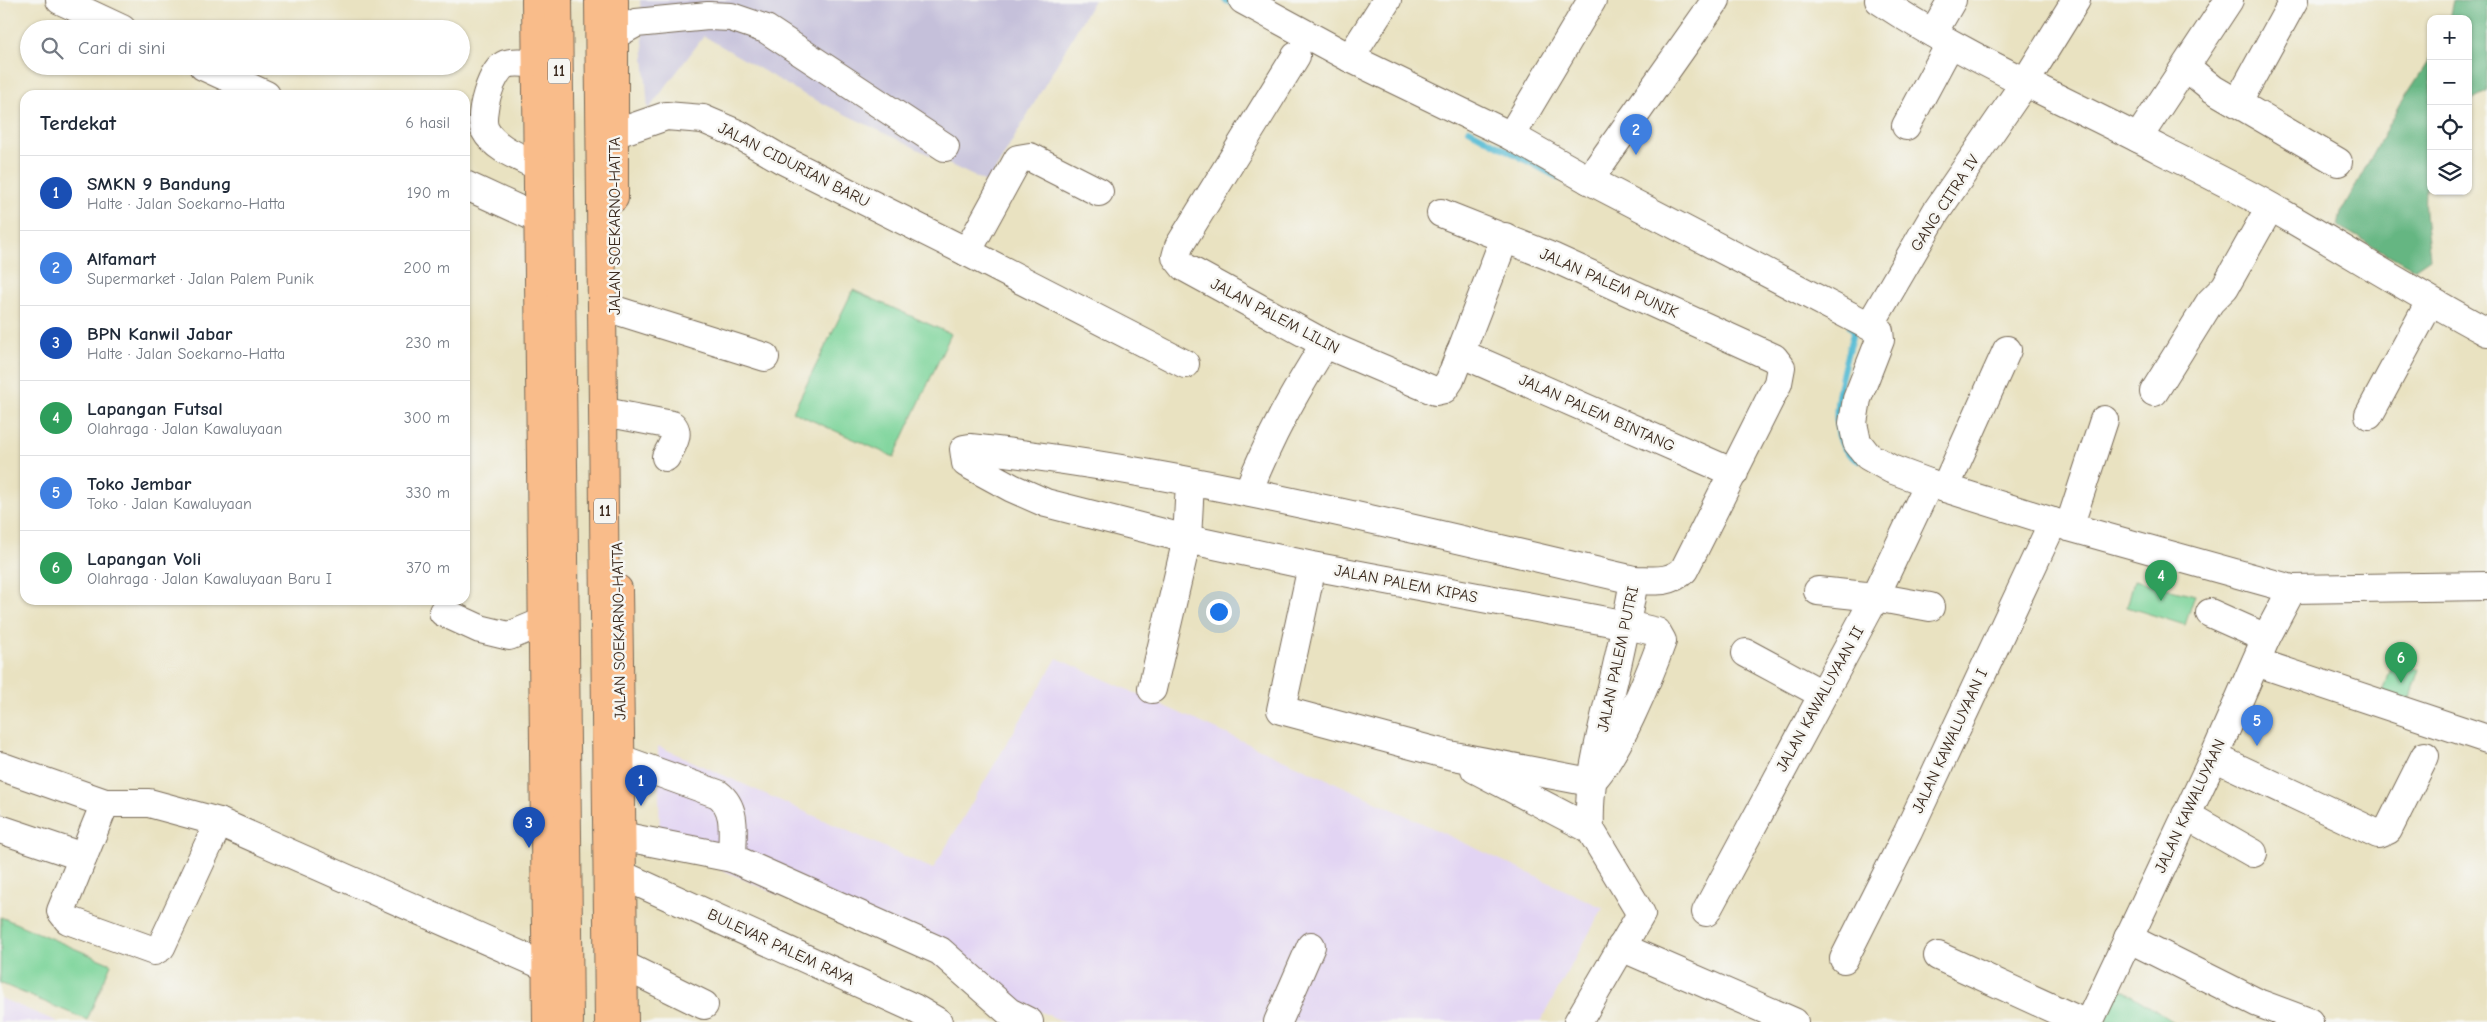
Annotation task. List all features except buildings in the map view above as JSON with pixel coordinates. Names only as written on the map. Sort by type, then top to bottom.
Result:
[{"type":"main road","points":[[536,0],[547,1022]]},
{"type":"main road","name":"11","points":[[558,0],[569,1022]]},
{"type":"main road","name":"JALAN SOEKARNO-HATTA","points":[[599,0],[609,1022]]},
{"type":"main road","name":"JALAN SOEKARNO-HATTA","points":[[614,0],[615,414],[624,1022]]},
{"type":"main road","points":[[537,76],[560,143]]},
{"type":"main road","points":[[605,513],[618,541]]},
{"type":"main road","points":[[546,804],[567,736]]},
{"type":"street","points":[[60,0],[103,20]]},
{"type":"street","points":[[1243,0],[1350,58],[1511,136],[1589,180],[1879,330],[1881,335],[1858,399],[1853,424],[1857,442],[1868,456],[1890,469],[2056,526],[2292,589],[2487,586]]},
{"type":"street","points":[[1350,58],[1387,0]]},
{"type":"street","points":[[1511,136],[1592,0]]},
{"type":"street","points":[[1589,180],[1716,0]]},
{"type":"street","points":[[1879,0],[1941,38],[2024,84],[2083,108],[2270,207],[2430,302],[2487,332]]},
{"type":"street","points":[[1906,126],[1941,38],[1952,0]]},
{"type":"street","name":"GANG CITRA IV","points":[[1870,325],[1936,212],[2024,84],[2076,0]]},
{"type":"street","points":[[2138,138],[2229,0]]},
{"type":"street","points":[[2238,102],[2294,0]]},
{"type":"street","points":[[614,35],[636,24],[708,16],[731,17],[766,29],[945,147]]},
{"type":"street","name":"JALAN PALEM LILIN","points":[[1296,56],[1179,246],[1176,257],[1184,267],[1325,344],[1435,391],[1444,389],[1450,380],[1504,237]]},
{"type":"street","points":[[537,76],[507,64],[498,70],[484,105],[484,129],[496,144],[538,166]]},
{"type":"street","points":[[2186,67],[2212,89],[2238,102],[2338,162]]},
{"type":"street","points":[[222,75],[255,90]]},
{"type":"street","name":"JALAN CIDURIAN BARU","points":[[614,134],[666,116],[703,119],[738,134],[780,159],[968,252],[1185,364]]},
{"type":"street","points":[[968,252],[1018,159],[1030,157],[1099,192]]},
{"type":"street","points":[[470,187],[538,219]]},
{"type":"street","points":[[2154,392],[2210,302],[2226,287],[2270,207]]},
{"type":"street","name":"JALAN PALEM PUNIK","points":[[1441,214],[1552,257],[1774,358]]},
{"type":"street","points":[[2369,415],[2430,302]]},
{"type":"street","points":[[615,310],[765,357]]},
{"type":"street","points":[[1248,492],[1264,450],[1290,399],[1325,344]]},
{"type":"street","name":"JALAN KAWALUYAAN II","points":[[1706,912],[1874,597],[1937,486],[2008,350]]},
{"type":"street","name":"JALAN PALEM BINTANG","points":[[1460,353],[1734,473]]},
{"type":"street","name":"JALAN PALEM PUTRI","points":[[1590,829],[1590,782],[1627,625],[1634,580],[1667,581],[1677,577],[1684,570],[1778,383],[1780,367],[1774,358]]},
{"type":"street","points":[[615,414],[672,425],[677,434],[666,457]]},
{"type":"street","name":"JALAN KAWALUYAAN I","points":[[1844,959],[1908,832],[2056,526],[2104,420]]},
{"type":"street","name":"JALAN PALEM KIPAS","points":[[1051,456],[964,449],[966,462],[1012,488],[1046,503],[1187,539],[1312,566],[1657,632],[1662,641],[1652,667],[1604,768],[1590,782]]},
{"type":"street","points":[[1046,503],[1051,456],[1190,483],[1248,492],[1634,580]]},
{"type":"street","points":[[1152,689],[1187,539],[1190,483]]},
{"type":"street","points":[[1312,566],[1281,710],[1449,755],[1590,782]]},
{"type":"street","name":"JALAN KAWALUYAAN","points":[[2089,1022],[2214,757],[2261,650],[2292,589]]},
{"type":"street","points":[[1818,591],[1874,597],[1930,607]]},
{"type":"street","points":[[443,612],[480,629],[509,636],[543,622]]},
{"type":"street","points":[[2210,613],[2261,650],[2487,739]]},
{"type":"street","points":[[1746,653],[1822,694]]},
{"type":"street","points":[[1449,755],[1590,829],[1641,914],[1578,1022]]},
{"type":"street","points":[[2214,757],[2378,834],[2388,830],[2425,756]]},
{"type":"street","points":[[621,759],[718,794],[726,800],[732,810],[732,858]]},
{"type":"street","points":[[0,766],[106,803],[149,803],[219,822],[547,967]]},
{"type":"street","points":[[106,803],[61,911],[63,916],[154,951],[158,950],[219,822]]},
{"type":"street","points":[[2186,815],[2253,853]]},
{"type":"street","points":[[0,829],[83,856]]},
{"type":"street","points":[[621,836],[732,858],[940,952],[1009,1012],[1029,1022]]},
{"type":"street","name":"BULEVAR PALEM RAYA","points":[[622,876],[906,1004],[938,1022]]},
{"type":"street","points":[[2128,938],[2258,1003],[2309,1022]]},
{"type":"street","points":[[1278,1022],[1311,946]]},
{"type":"street","points":[[1621,947],[1789,1021]]},
{"type":"street","points":[[1938,956],[2082,1022]]},
{"type":"street","points":[[623,965],[704,1005]]},
{"type":"shaded area","points":[[640,0],[1094,0],[988,183],[801,93],[704,36],[648,110]]},
{"type":"shaded area","points":[[1057,658],[1358,793],[1603,908],[1540,1022],[1064,1022],[660,842],[658,746],[933,869]]},
{"type":"shaded area","points":[[0,998],[58,1022],[0,1022]]},
{"type":"green space","points":[[2453,0],[2487,0],[2487,92],[2472,101],[2472,15],[2450,15]]},
{"type":"green space","points":[[2427,63],[2427,176],[2425,199],[2430,258],[2414,269],[2338,226],[2341,212],[2400,105]]},
{"type":"green space","points":[[853,290],[951,334],[894,457],[793,412]]},
{"type":"green space","points":[[2134,580],[2195,595],[2185,625],[2127,607]]},
{"type":"green space","points":[[2393,661],[2419,669],[2408,704],[2382,697]]},
{"type":"green space","points":[[1,917],[111,964],[87,1020],[0,983]]},
{"type":"green space","points":[[2114,984],[2174,1022],[2096,1022]]},
{"type":"waterway","points":[[1225,0],[1237,6]]},
{"type":"waterway","points":[[1469,130],[1559,178]]},
{"type":"waterway","points":[[1850,327],[1854,330],[1837,401],[1837,420],[1839,437],[1846,451],[1859,461]]},
{"type":"place","name":"Alfamart","points":[[1636,155]]},
{"type":"place","name":"Lapangan Futsal","points":[[2161,601]]},
{"type":"place","name":"Lapangan Voli","points":[[2401,683]]},
{"type":"place","name":"Toko Jembar","points":[[2257,746]]},
{"type":"place","name":"SMKN 9 Bandung","points":[[641,806]]},
{"type":"place","name":"BPN Kanwil Jabar","points":[[529,848]]}]
